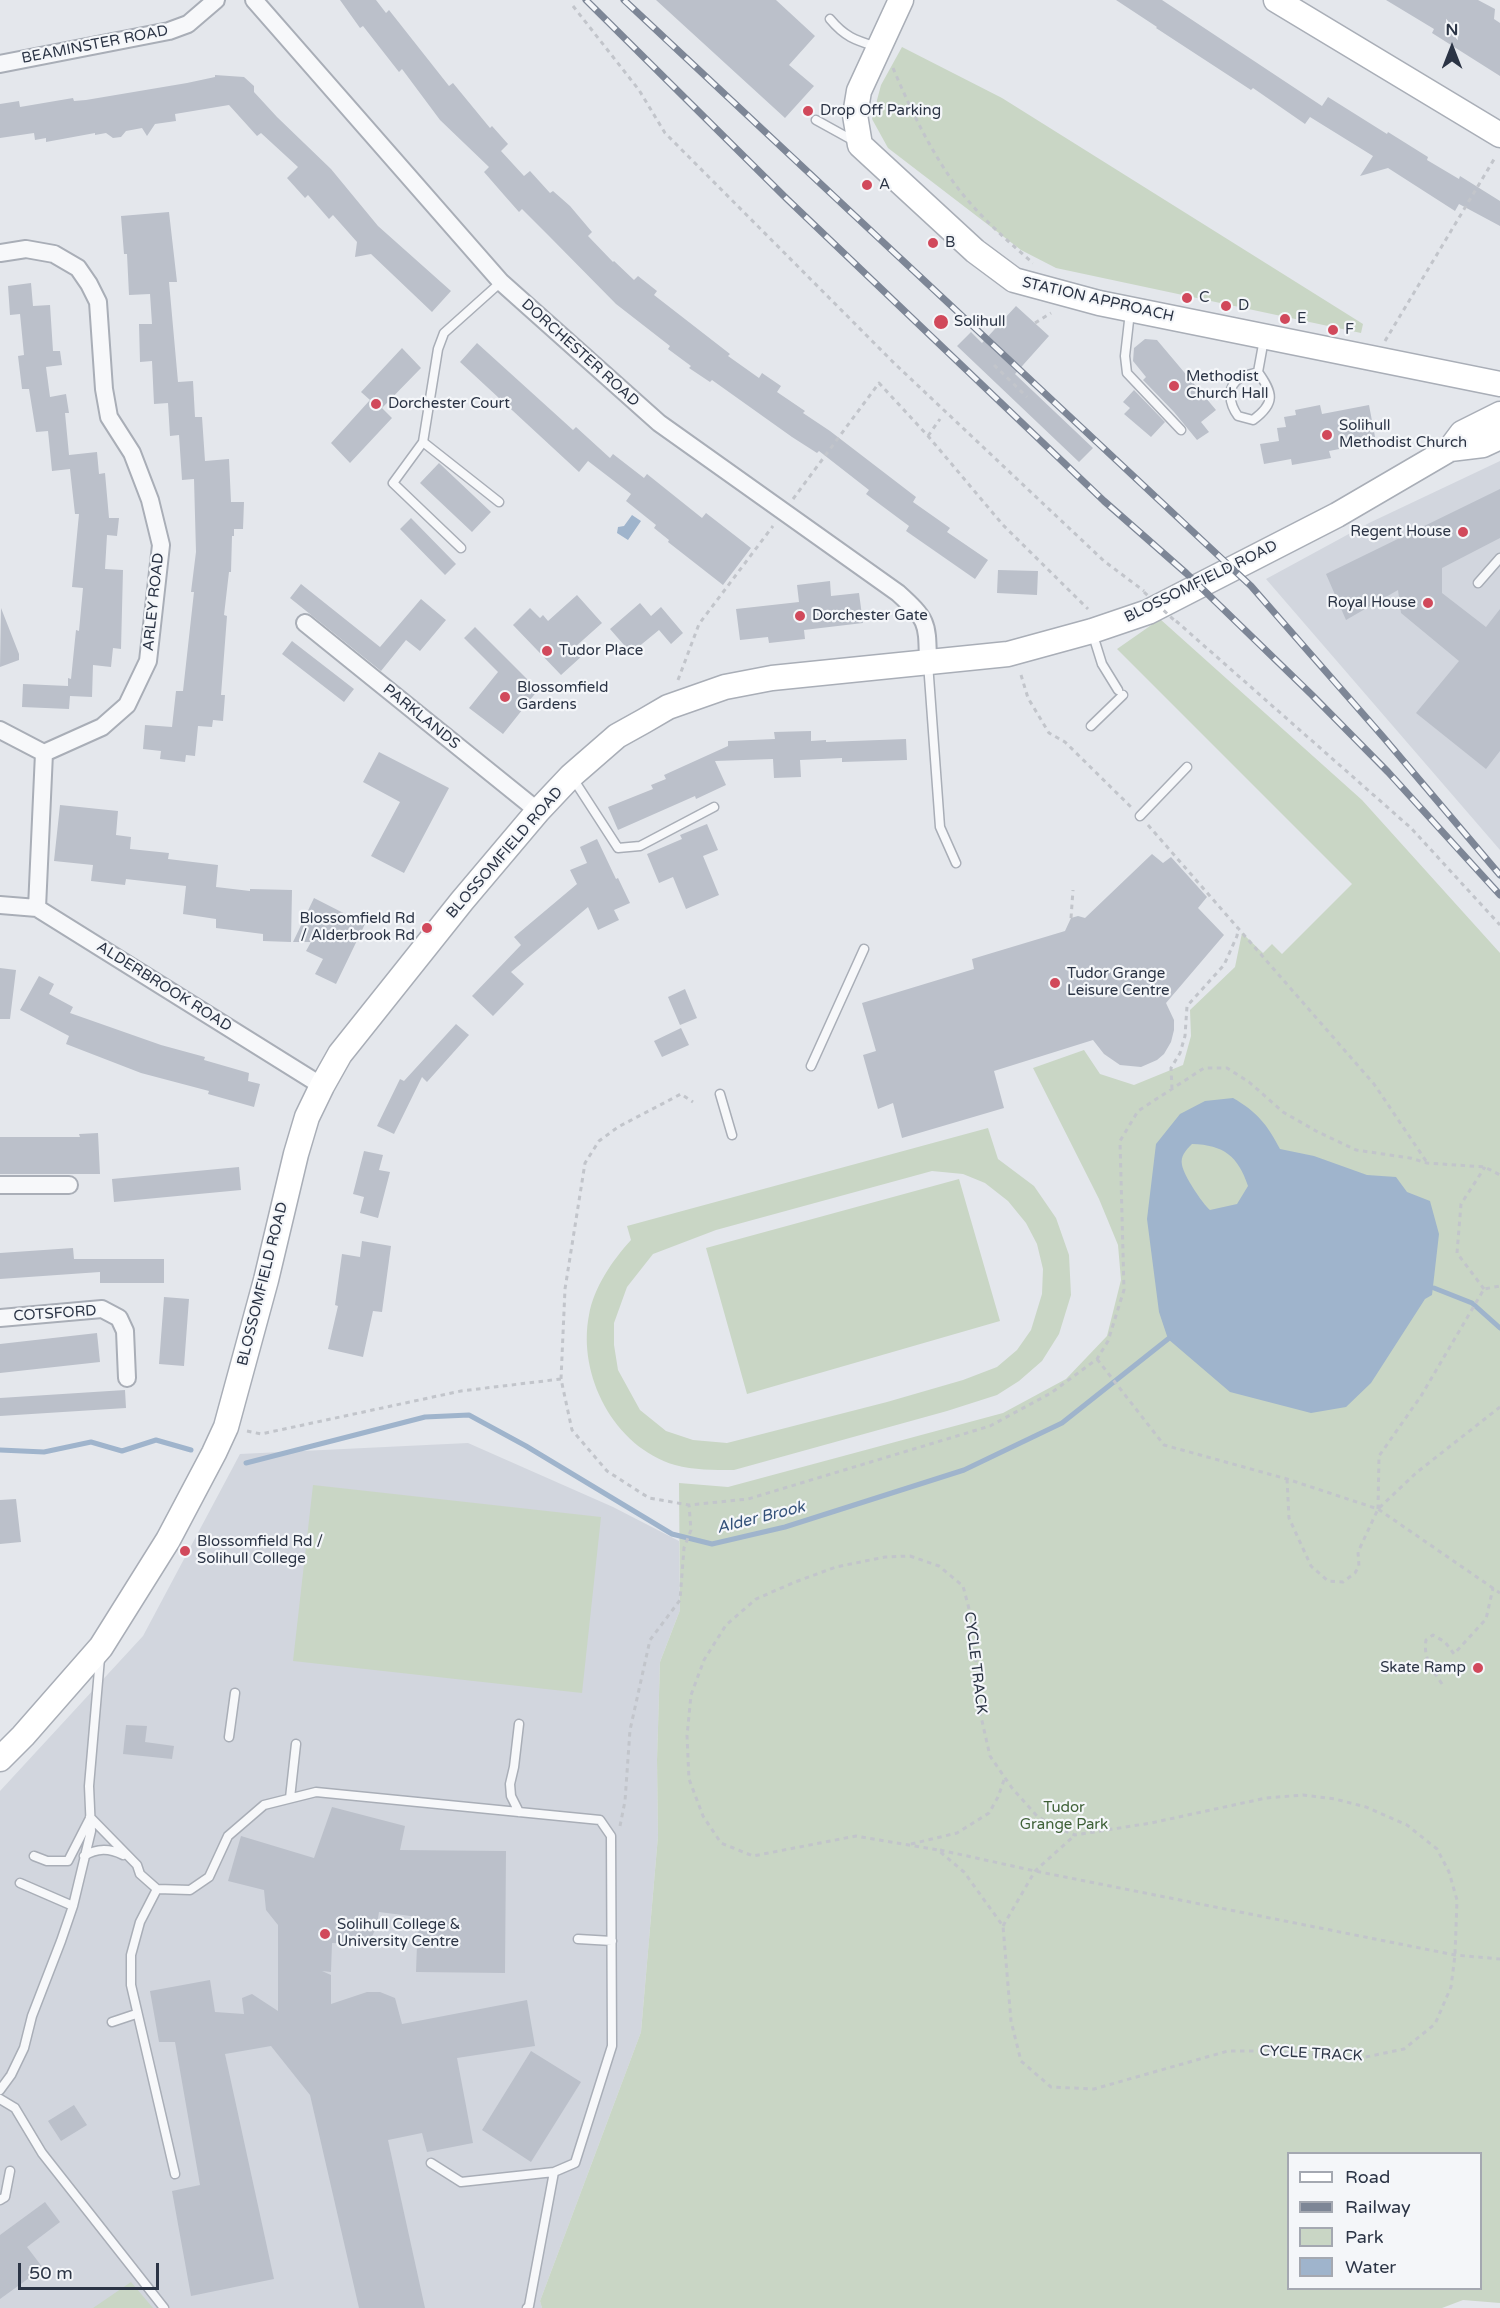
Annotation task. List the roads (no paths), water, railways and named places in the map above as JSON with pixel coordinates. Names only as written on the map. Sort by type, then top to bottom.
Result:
[{"type":"main road","points":[[860,145],[855,115],[859,91],[900,0]]},
{"type":"main road","points":[[1276,0],[1500,135]]},
{"type":"main road","name":"STATION APPROACH","points":[[860,145],[975,251],[1014,280],[1071,296],[1131,309],[1500,384]]},
{"type":"main road","name":"BLOSSOMFIELD ROAD","points":[[0,1759],[101,1647],[168,1540],[226,1427],[307,1117],[340,1054],[462,901],[538,811],[571,776],[617,736],[668,707],[725,687],[772,678],[1008,654],[1091,621],[1148,612],[1337,515],[1450,449],[1462,433],[1500,414]]},
{"type":"main road","name":"BLOSSOMFIELD ROAD","points":[[1450,449],[1483,445],[1500,437]]},
{"type":"street","name":"BEAMINSTER ROAD","points":[[0,64],[169,32],[188,24],[216,0]]},
{"type":"street","name":"DORCHESTER ROAD","points":[[254,0],[501,282],[658,423],[898,592],[918,611],[927,628],[928,663]]},
{"type":"street","name":"ARLEY ROAD","points":[[0,253],[26,249],[54,254],[78,268],[89,284],[98,302],[104,389],[109,417],[132,453],[150,500],[161,545],[148,661],[127,705],[102,727],[44,753]]},
{"type":"street","name":"PARKLANDS","points":[[305,623],[538,811]]},
{"type":"street","points":[[0,730],[44,753],[37,909]]},
{"type":"street","name":"ALDERBROOK ROAD","points":[[0,905],[37,909],[322,1086]]},
{"type":"street","points":[[0,1185],[69,1185]]},
{"type":"street","name":"COTSFORD","points":[[0,1318],[102,1309],[119,1318],[125,1331],[127,1378]]},
{"type":"lane","points":[[830,19],[842,33],[853,39],[880,44]]},
{"type":"lane","points":[[816,120],[860,145]]},
{"type":"lane","points":[[461,548],[393,483],[423,442],[438,349],[444,333],[501,282]]},
{"type":"lane","points":[[1131,309],[1125,356],[1127,373],[1181,430]]},
{"type":"lane","points":[[1258,372],[1240,378],[1232,387],[1229,396],[1231,406],[1238,416],[1253,420],[1263,413],[1270,398],[1270,389],[1258,372],[1265,337]]},
{"type":"lane","points":[[423,442],[499,502]]},
{"type":"lane","points":[[1478,584],[1500,558]]},
{"type":"lane","points":[[1091,621],[1102,664],[1120,692],[1091,726]]},
{"type":"lane","points":[[928,663],[940,827],[956,863]]},
{"type":"lane","points":[[1142,819],[1187,767]]},
{"type":"lane","points":[[571,776],[618,848],[640,846],[714,807]]},
{"type":"lane","points":[[811,1066],[864,949]]},
{"type":"lane","points":[[720,1094],[732,1135]]},
{"type":"lane","points":[[0,2090],[11,2075],[24,2048],[32,2016],[73,1906],[91,1830],[89,1785],[101,1647]]},
{"type":"lane","points":[[229,1737],[235,1693]]},
{"type":"lane","points":[[519,1724],[510,1784],[511,1796],[519,1812]]},
{"type":"lane","points":[[290,1798],[296,1744]]},
{"type":"lane","points":[[90,1817],[137,1865],[140,1874],[157,1889],[190,1890],[209,1877],[228,1836],[264,1805],[316,1792],[600,1820],[611,1836],[612,2046],[575,2163],[554,2172],[460,2182],[431,2163]]},
{"type":"lane","points":[[34,1856],[47,1862],[68,1862],[90,1817]]},
{"type":"lane","points":[[84,1856],[94,1850],[114,1850],[129,1857]]},
{"type":"lane","points":[[20,1883],[73,1906]]},
{"type":"lane","points":[[157,1889],[140,1922],[131,1955],[131,1985],[175,2174]]},
{"type":"lane","points":[[578,1939],[612,1941]]},
{"type":"lane","points":[[112,2022],[136,2014]]},
{"type":"lane","points":[[0,2099],[15,2108],[42,2153],[164,2308]]},
{"type":"lane","points":[[0,2200],[5,2196],[10,2171]]},
{"type":"lane","points":[[527,2308],[554,2172]]},
{"type":"water","points":[[632,515],[641,521],[628,540],[617,533],[618,527],[624,526]]},
{"type":"water","points":[[1233,1098],[1261,1119],[1280,1149],[1314,1156],[1367,1175],[1396,1177],[1407,1192],[1430,1201],[1439,1234],[1432,1295],[1425,1299],[1371,1383],[1346,1407],[1311,1413],[1230,1392],[1168,1339],[1159,1312],[1147,1219],[1156,1144],[1180,1114],[1205,1101]],"holes":[[[1192,1144],[1203,1145],[1228,1154],[1240,1167],[1248,1186],[1237,1204],[1210,1210],[1183,1170],[1182,1162],[1186,1151]]]},
{"type":"waterway","name":"Alder Brook","points":[[1434,1288],[1472,1303],[1500,1328]]},
{"type":"waterway","name":"Alder Brook","points":[[246,1463],[425,1417],[469,1415],[526,1446],[672,1534],[712,1544],[785,1527],[964,1470],[1062,1423],[1168,1339]]},
{"type":"waterway","name":"Alder Brook","points":[[0,1450],[44,1452],[91,1442],[122,1451],[156,1440],[191,1450]]},
{"type":"railway","points":[[586,0],[787,199],[1104,501],[1186,573],[1312,695],[1388,772],[1500,895]]},
{"type":"railway","points":[[624,0],[1251,586],[1500,875]]},
{"type":"place","name":"Drop Off Parking","points":[[808,111]]},
{"type":"place","name":"A","points":[[867,185]]},
{"type":"place","name":"B","points":[[933,243]]},
{"type":"place","name":"C","points":[[1187,298]]},
{"type":"place","name":"D","points":[[1226,306]]},
{"type":"place","name":"E","points":[[1285,319]]},
{"type":"place","name":"Solihull","points":[[941,322]]},
{"type":"place","name":"F","points":[[1333,330]]},
{"type":"place","name":"Methodist Church Hall","points":[[1174,386]]},
{"type":"place","name":"Dorchester Court","points":[[376,404]]},
{"type":"place","name":"Solihull Methodist Church","points":[[1327,435]]},
{"type":"place","name":"Regent House","points":[[1463,532]]},
{"type":"place","name":"Royal House","points":[[1428,603]]},
{"type":"place","name":"Dorchester Gate","points":[[800,616]]},
{"type":"place","name":"Tudor Place","points":[[547,651]]},
{"type":"place","name":"Blossomfield Gardens","points":[[505,697]]},
{"type":"place","name":"Blossomfield Rd / Alderbrook Rd","points":[[427,928]]},
{"type":"place","name":"Tudor Grange Leisure Centre","points":[[1055,983]]},
{"type":"place","name":"Blossomfield Rd / Solihull College","points":[[185,1551]]},
{"type":"place","name":"Skate Ramp","points":[[1478,1668]]},
{"type":"place","name":"Solihull College & University Centre","points":[[325,1934]]},
{"type":"park label","name":"Tudor Grange Park","points":[[1064,1816]]}]
